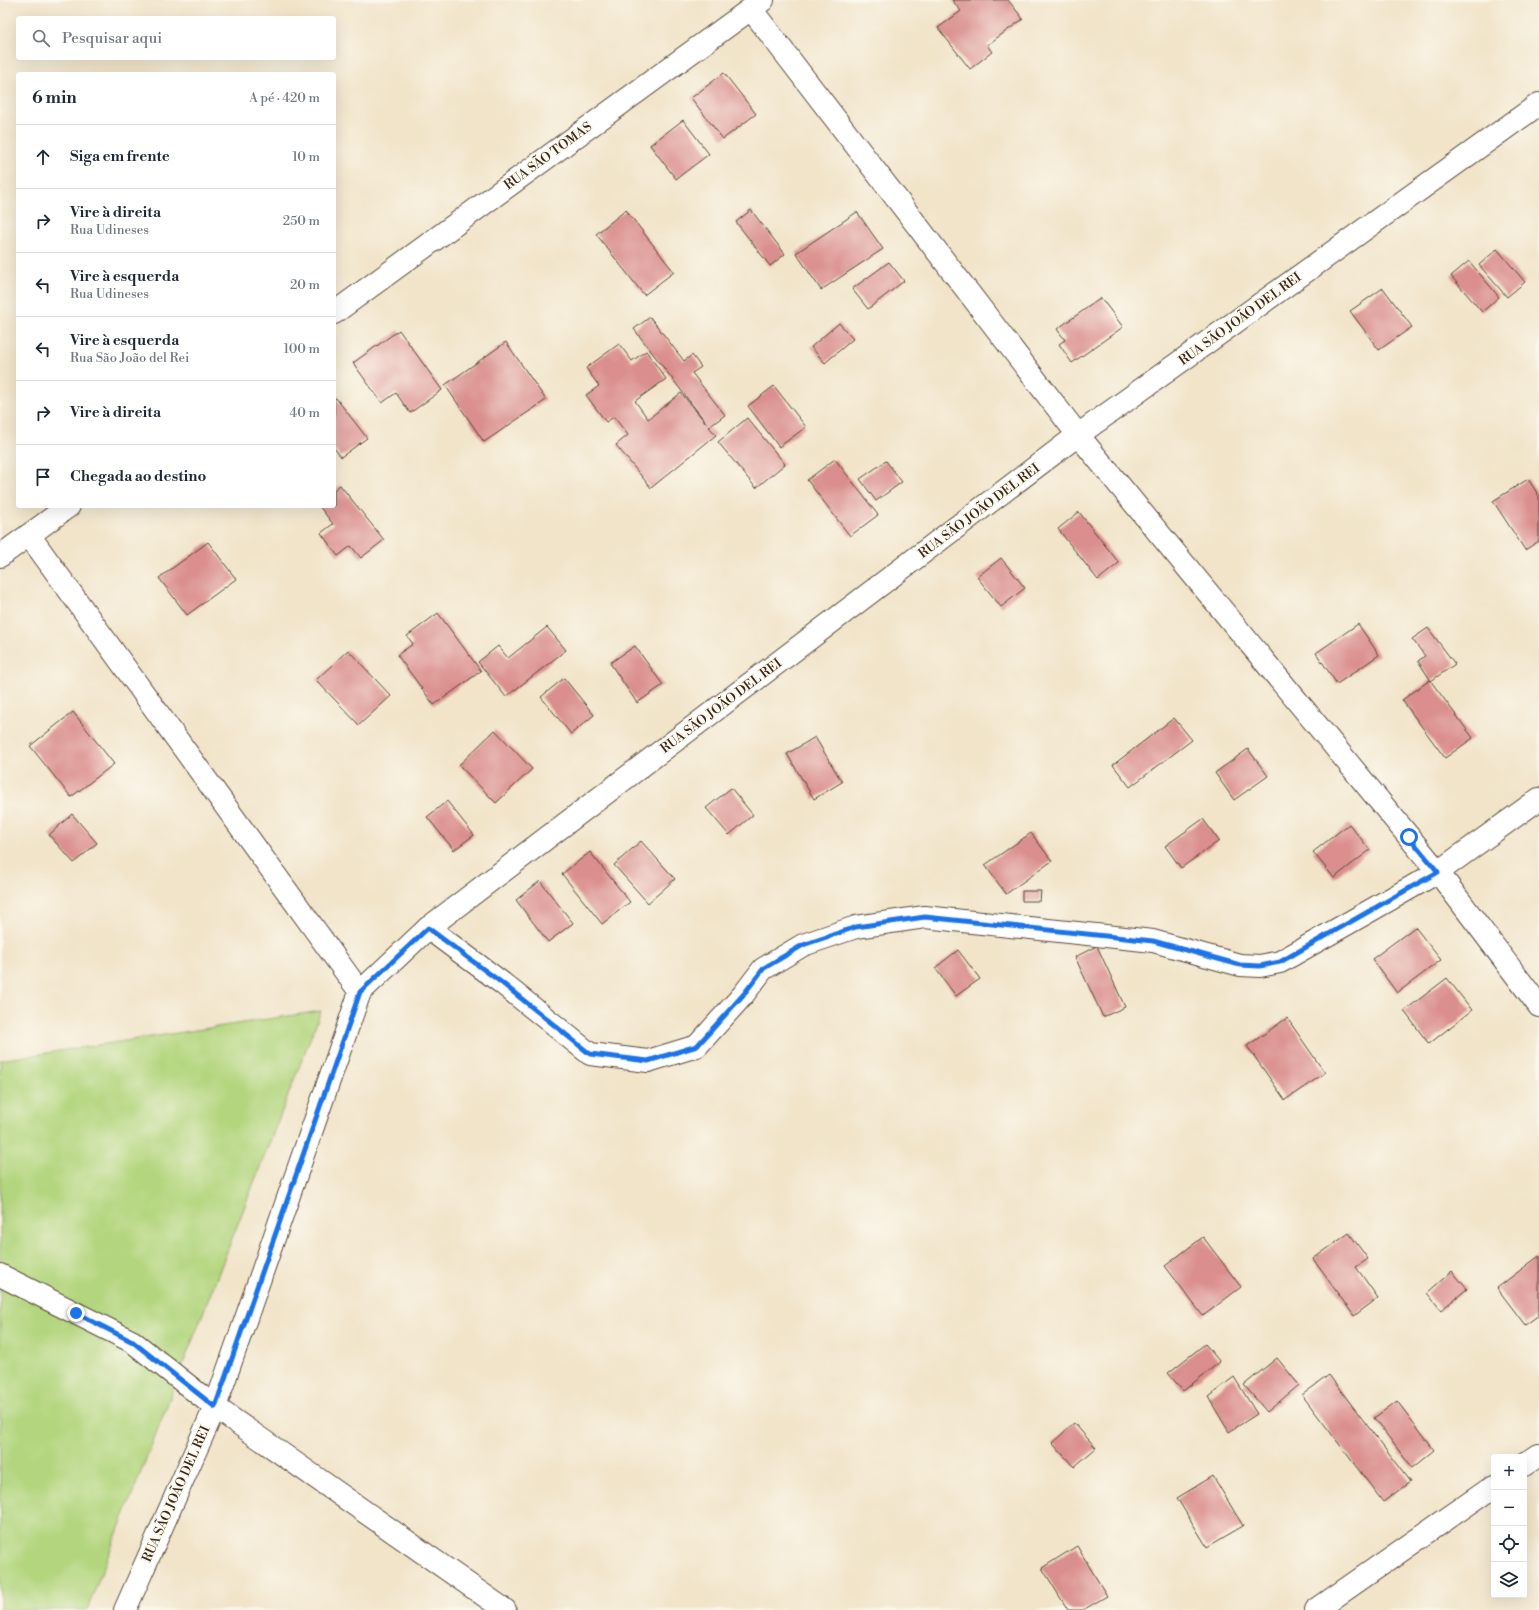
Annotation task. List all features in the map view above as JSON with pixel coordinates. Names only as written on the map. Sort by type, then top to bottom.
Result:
[{"type":"street","name":"RUA SÃO TOMAS","points":[[336,312],[757,4]]},
{"type":"street","points":[[757,4],[1078,436],[1438,872],[1539,1006]]},
{"type":"street","name":"RUA SÃO JOÃO DEL REI","points":[[125,1610],[215,1407],[360,992],[428,928],[1078,436],[1539,104]]},
{"type":"street","points":[[0,556],[66,508]]},
{"type":"street","points":[[29,535],[360,992]]},
{"type":"street","points":[[428,928],[502,983],[590,1054],[648,1061],[697,1046],[743,995],[764,968],[803,945],[856,927],[925,917],[1153,941],[1240,965],[1260,966],[1280,962],[1438,872],[1539,799]]},
{"type":"street","points":[[0,1275],[133,1342],[215,1407],[505,1610]]},
{"type":"street","points":[[1527,1464],[1539,1455]]},
{"type":"street","points":[[1316,1610],[1491,1488]]},
{"type":"green space","points":[[321,1011],[87,1610],[0,1610],[0,1060]]},
{"type":"building","points":[[952,0],[1008,0],[1023,19],[987,45],[992,52],[970,69],[938,28],[961,11]]},
{"type":"building","points":[[724,73],[756,114],[723,139],[691,98]]},
{"type":"building","points":[[683,120],[709,154],[676,179],[650,145]]},
{"type":"building","points":[[626,210],[674,272],[644,295],[596,234]]},
{"type":"building","points":[[751,210],[785,254],[770,266],[736,222]]},
{"type":"building","points":[[857,212],[883,249],[821,290],[796,253]]},
{"type":"building","points":[[1497,249],[1525,282],[1507,297],[1479,265]]},
{"type":"building","points":[[1469,261],[1499,297],[1482,312],[1451,276]]},
{"type":"building","points":[[889,262],[904,281],[868,309],[852,289]]},
{"type":"building","points":[[1383,288],[1412,327],[1379,350],[1350,311]]},
{"type":"building","points":[[1101,298],[1123,327],[1072,363],[1059,344],[1065,340],[1057,329]]},
{"type":"building","points":[[650,317],[684,361],[692,355],[701,367],[692,373],[725,415],[709,427],[716,435],[651,488],[616,445],[628,435],[614,417],[606,422],[586,395],[599,386],[586,368],[619,344],[632,361],[646,351],[666,379],[635,401],[648,419],[681,393],[707,424],[634,329]]},
{"type":"building","points":[[839,323],[853,339],[825,363],[811,347]]},
{"type":"building","points":[[399,330],[442,390],[410,413],[396,393],[382,403],[353,363]]},
{"type":"building","points":[[506,342],[546,400],[484,442],[445,385]]},
{"type":"building","points":[[774,386],[806,427],[779,447],[748,406]]},
{"type":"building","points":[[336,398],[367,438],[341,457],[336,451]]},
{"type":"building","points":[[747,418],[785,464],[756,488],[718,442]]},
{"type":"building","points":[[835,459],[878,515],[850,536],[807,480]]},
{"type":"building","points":[[886,461],[902,482],[876,501],[860,479]]},
{"type":"building","points":[[1528,479],[1539,496],[1539,541],[1525,550],[1493,501]]},
{"type":"building","points":[[340,485],[384,540],[361,558],[351,546],[338,556],[321,533],[333,524],[321,508],[336,508],[336,488]]},
{"type":"building","points":[[1079,512],[1119,563],[1098,580],[1058,529]]},
{"type":"building","points":[[208,542],[236,579],[187,615],[159,578]]},
{"type":"building","points":[[1001,558],[1025,588],[1001,607],[977,577]]},
{"type":"building","points":[[438,613],[481,671],[434,705],[397,655],[413,644],[407,636]]},
{"type":"building","points":[[1358,624],[1379,655],[1337,684],[1316,653]]},
{"type":"building","points":[[547,627],[566,650],[506,697],[478,662],[498,646],[508,658]]},
{"type":"building","points":[[1428,628],[1455,664],[1431,681],[1418,661],[1425,656],[1412,639]]},
{"type":"building","points":[[635,646],[663,685],[637,703],[610,663]]},
{"type":"building","points":[[348,650],[391,696],[359,725],[316,680]]},
{"type":"building","points":[[564,678],[594,715],[571,734],[541,697]]},
{"type":"building","points":[[1430,680],[1473,738],[1445,758],[1402,700]]},
{"type":"building","points":[[73,712],[114,764],[71,797],[30,746]]},
{"type":"building","points":[[1174,718],[1192,740],[1130,787],[1113,765]]},
{"type":"building","points":[[495,730],[532,769],[496,803],[459,765]]},
{"type":"building","points":[[815,737],[842,782],[814,799],[787,754]]},
{"type":"building","points":[[1248,749],[1268,776],[1234,800],[1215,773]]},
{"type":"building","points":[[731,788],[753,815],[729,835],[706,808]]},
{"type":"building","points":[[447,801],[474,835],[454,850],[427,817]]},
{"type":"building","points":[[72,814],[97,843],[74,863],[49,835]]},
{"type":"building","points":[[1203,819],[1219,841],[1181,868],[1165,846]]},
{"type":"building","points":[[1349,824],[1370,850],[1334,878],[1313,852]]},
{"type":"building","points":[[1031,833],[1052,861],[1006,894],[985,865]]},
{"type":"building","points":[[641,841],[675,879],[648,903],[614,865]]},
{"type":"building","points":[[590,852],[630,902],[602,924],[562,874]]},
{"type":"building","points":[[540,881],[573,923],[548,942],[516,900]]},
{"type":"building","points":[[1022,891],[1041,891],[1040,901],[1022,901]]},
{"type":"building","points":[[1415,927],[1441,960],[1397,993],[1372,959]]},
{"type":"building","points":[[1097,946],[1125,1007],[1103,1017],[1075,957]]},
{"type":"building","points":[[958,950],[980,979],[956,996],[935,968]]},
{"type":"building","points":[[1447,978],[1472,1010],[1429,1044],[1404,1011]]},
{"type":"building","points":[[1287,1018],[1325,1073],[1285,1100],[1247,1046]]},
{"type":"building","points":[[1349,1233],[1368,1259],[1356,1267],[1378,1298],[1354,1316],[1313,1259]]},
{"type":"building","points":[[1203,1237],[1241,1287],[1203,1316],[1165,1266]]},
{"type":"building","points":[[1539,1256],[1539,1315],[1525,1325],[1497,1288]]},
{"type":"building","points":[[1452,1271],[1467,1289],[1441,1310],[1427,1293]]},
{"type":"building","points":[[1205,1344],[1220,1362],[1183,1391],[1168,1373]]},
{"type":"building","points":[[1277,1358],[1299,1385],[1267,1412],[1244,1385]]},
{"type":"building","points":[[1329,1375],[1410,1482],[1383,1502],[1302,1395]]},
{"type":"building","points":[[1234,1377],[1257,1414],[1229,1432],[1208,1397]]},
{"type":"building","points":[[1397,1401],[1434,1450],[1412,1468],[1374,1418]]},
{"type":"building","points":[[1074,1423],[1096,1448],[1074,1467],[1052,1443]]},
{"type":"building","points":[[1213,1476],[1243,1526],[1207,1547],[1177,1498]]},
{"type":"building","points":[[1077,1546],[1107,1596],[1083,1610],[1068,1610],[1042,1568]]},
{"type":"route","points":[[76,1313],[133,1342],[215,1407],[360,992],[428,928],[502,983],[590,1054],[648,1061],[697,1046],[743,995],[764,968],[803,945],[856,927],[925,917],[1153,941],[1240,965],[1260,966],[1280,962],[1438,872],[1409,837]]}]
